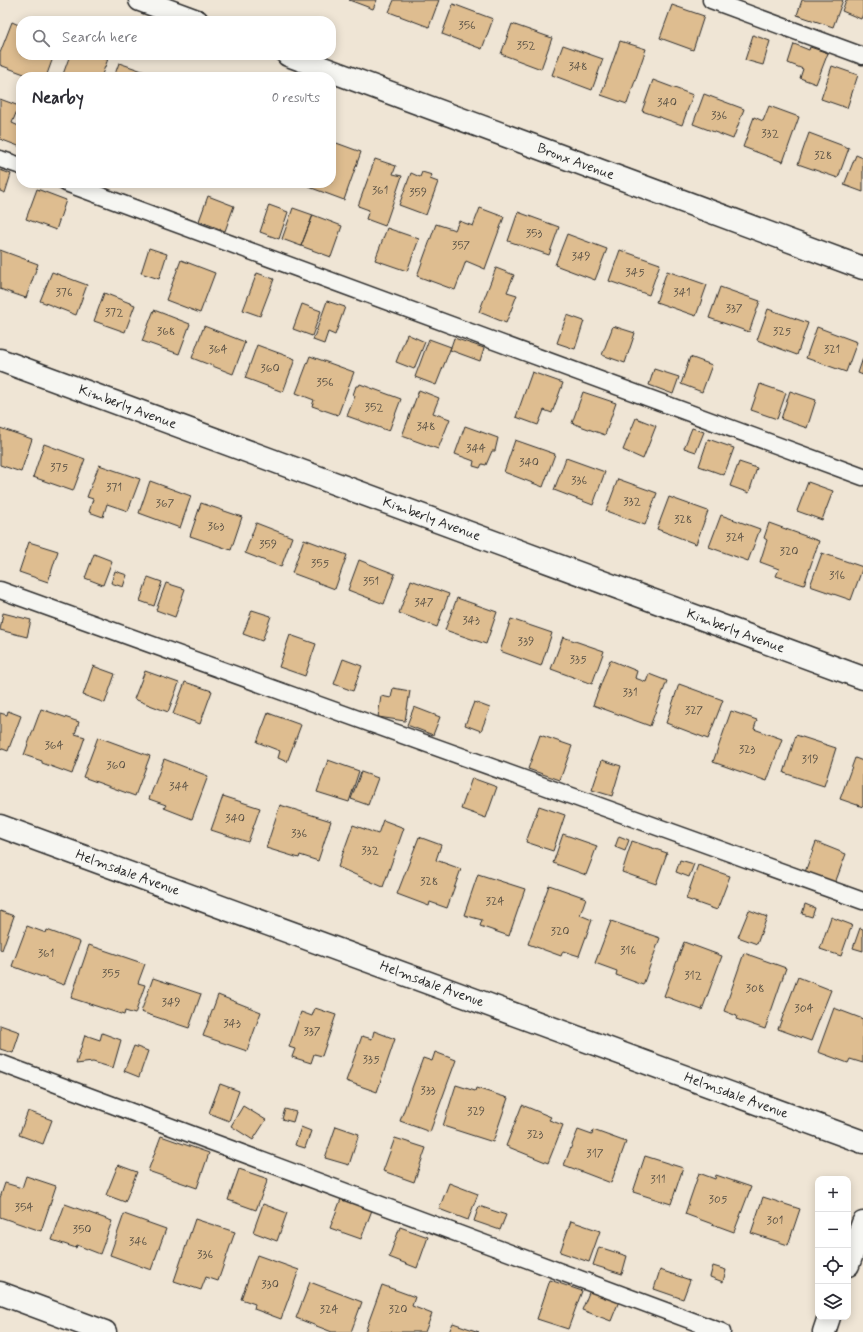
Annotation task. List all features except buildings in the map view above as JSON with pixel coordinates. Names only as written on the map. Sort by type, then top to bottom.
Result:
[{"type":"street","points":[[140,0],[183,16]]},
{"type":"street","name":"Bronx Avenue","points":[[301,60],[334,72]]},
{"type":"street","name":"Bronx Avenue","points":[[336,73],[863,268]]},
{"type":"street","name":"Kimberly Avenue","points":[[0,360],[863,678]]},
{"type":"street","name":"Helmsdale Avenue","points":[[0,826],[863,1142]]},
{"type":"street","points":[[851,1257],[863,1223]]},
{"type":"street","points":[[0,1293],[105,1332]]},
{"type":"street","points":[[824,1332],[829,1320]]},
{"type":"lane","points":[[711,0],[863,56]]},
{"type":"lane","points":[[0,159],[16,164]]},
{"type":"lane","points":[[80,188],[863,477]]},
{"type":"lane","points":[[0,590],[863,901]]},
{"type":"lane","points":[[0,1063],[722,1332]]}]
